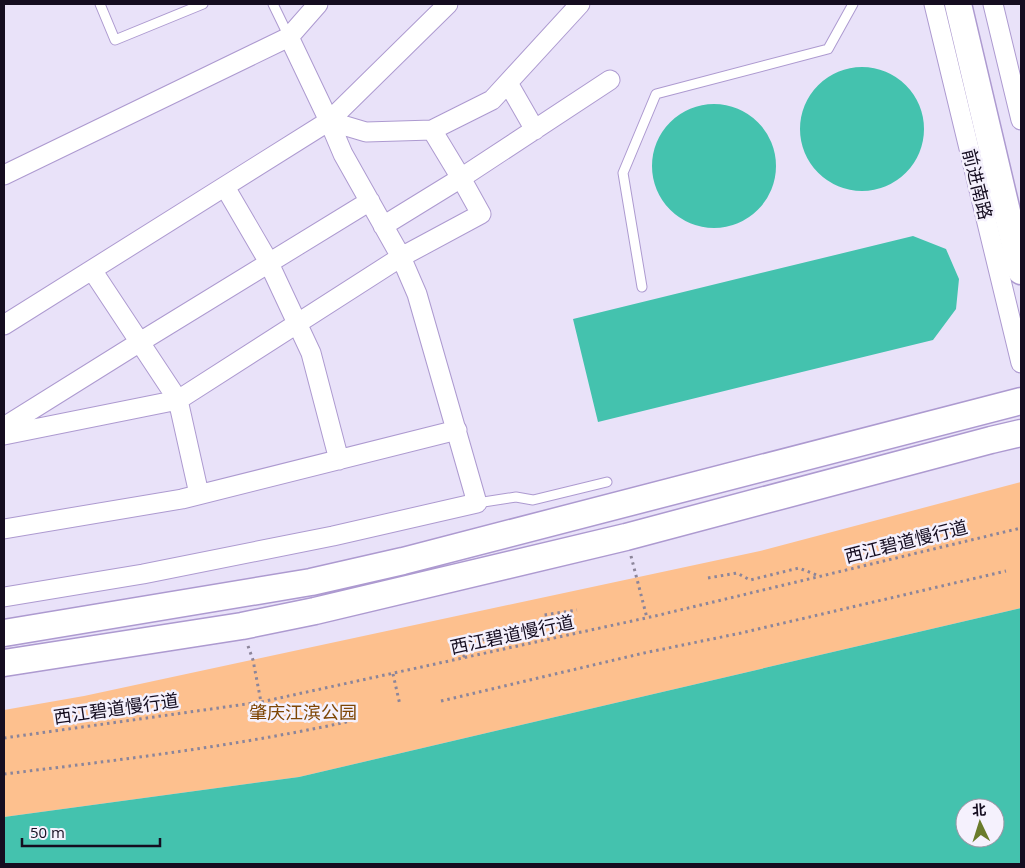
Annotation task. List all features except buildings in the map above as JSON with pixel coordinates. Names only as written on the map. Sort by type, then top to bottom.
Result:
[{"type":"main road","name":"前进南路","points":[[958,4],[1021,271]]},
{"type":"main road","points":[[974,4],[1021,198]]},
{"type":"main road","points":[[4,633],[311,582],[423,556],[1021,401]]},
{"type":"main road","points":[[4,663],[242,626],[315,611],[626,536],[1021,433]]},
{"type":"street","points":[[4,175],[289,37],[318,4]]},
{"type":"street","points":[[4,325],[329,121],[448,4]]},
{"type":"street","points":[[329,121],[366,132],[432,130],[492,100],[580,4]]},
{"type":"street","name":"前进南路","points":[[934,4],[1021,363]]},
{"type":"street","points":[[994,4],[1021,120]]},
{"type":"street","points":[[4,597],[144,574],[333,536],[477,503],[417,294],[401,257],[343,154],[289,37]]},
{"type":"street","points":[[383,226],[461,178],[610,80]]},
{"type":"street","points":[[508,83],[535,130]]},
{"type":"street","points":[[4,435],[178,400],[401,257],[481,214],[432,130]]},
{"type":"street","points":[[225,187],[269,263],[311,353],[338,460]]},
{"type":"street","points":[[4,427],[370,201]]},
{"type":"street","points":[[92,270],[178,400],[200,494]]},
{"type":"street","points":[[4,529],[182,499],[457,430]]},
{"type":"lane","points":[[100,4],[115,40],[203,4]]},
{"type":"lane","points":[[273,4],[289,37]]},
{"type":"lane","points":[[642,287],[623,173],[656,94],[828,49],[853,4]]},
{"type":"lane","points":[[477,503],[515,492],[533,500],[607,482]]},
{"type":"path","name":"西江碧道慢行道","points":[[4,738],[261,702],[647,618],[1021,528]]},
{"type":"path","points":[[708,578],[737,573],[750,580],[799,568],[821,576]]},
{"type":"path","points":[[441,700],[1006,571]]},
{"type":"path","points":[[637,577],[647,618]]},
{"type":"path","points":[[462,659],[482,640],[535,630],[544,616],[577,610]]},
{"type":"path","points":[[253,660],[261,702]]},
{"type":"path","points":[[393,674],[400,705]]},
{"type":"path","points":[[4,774],[226,744],[351,721]]},
{"type":"green space","name":"肇庆江滨公园","points":[[1021,482],[1021,608],[299,777],[4,817],[4,710],[84,696],[760,551]]},
{"type":"shaded area","points":[[862,67],[886,72],[897,77],[906,85],[914,94],[919,105],[924,129],[919,153],[914,164],[906,173],[897,181],[886,186],[862,191],[838,186],[827,181],[818,173],[810,164],[805,153],[800,129],[805,105],[810,94],[818,85],[827,77],[838,72]]},
{"type":"shaded area","points":[[714,104],[738,109],[749,114],[758,122],[766,131],[771,142],[776,166],[771,190],[766,201],[758,210],[749,218],[738,223],[714,228],[690,223],[679,218],[670,210],[662,201],[657,190],[652,166],[657,142],[662,131],[670,122],[679,114],[690,109]]},
{"type":"shaded area","points":[[913,236],[946,249],[959,279],[956,309],[933,340],[598,422],[573,319]]},
{"type":"shaded area","points":[[1021,608],[1021,864],[4,864],[4,817],[299,777]]}]
